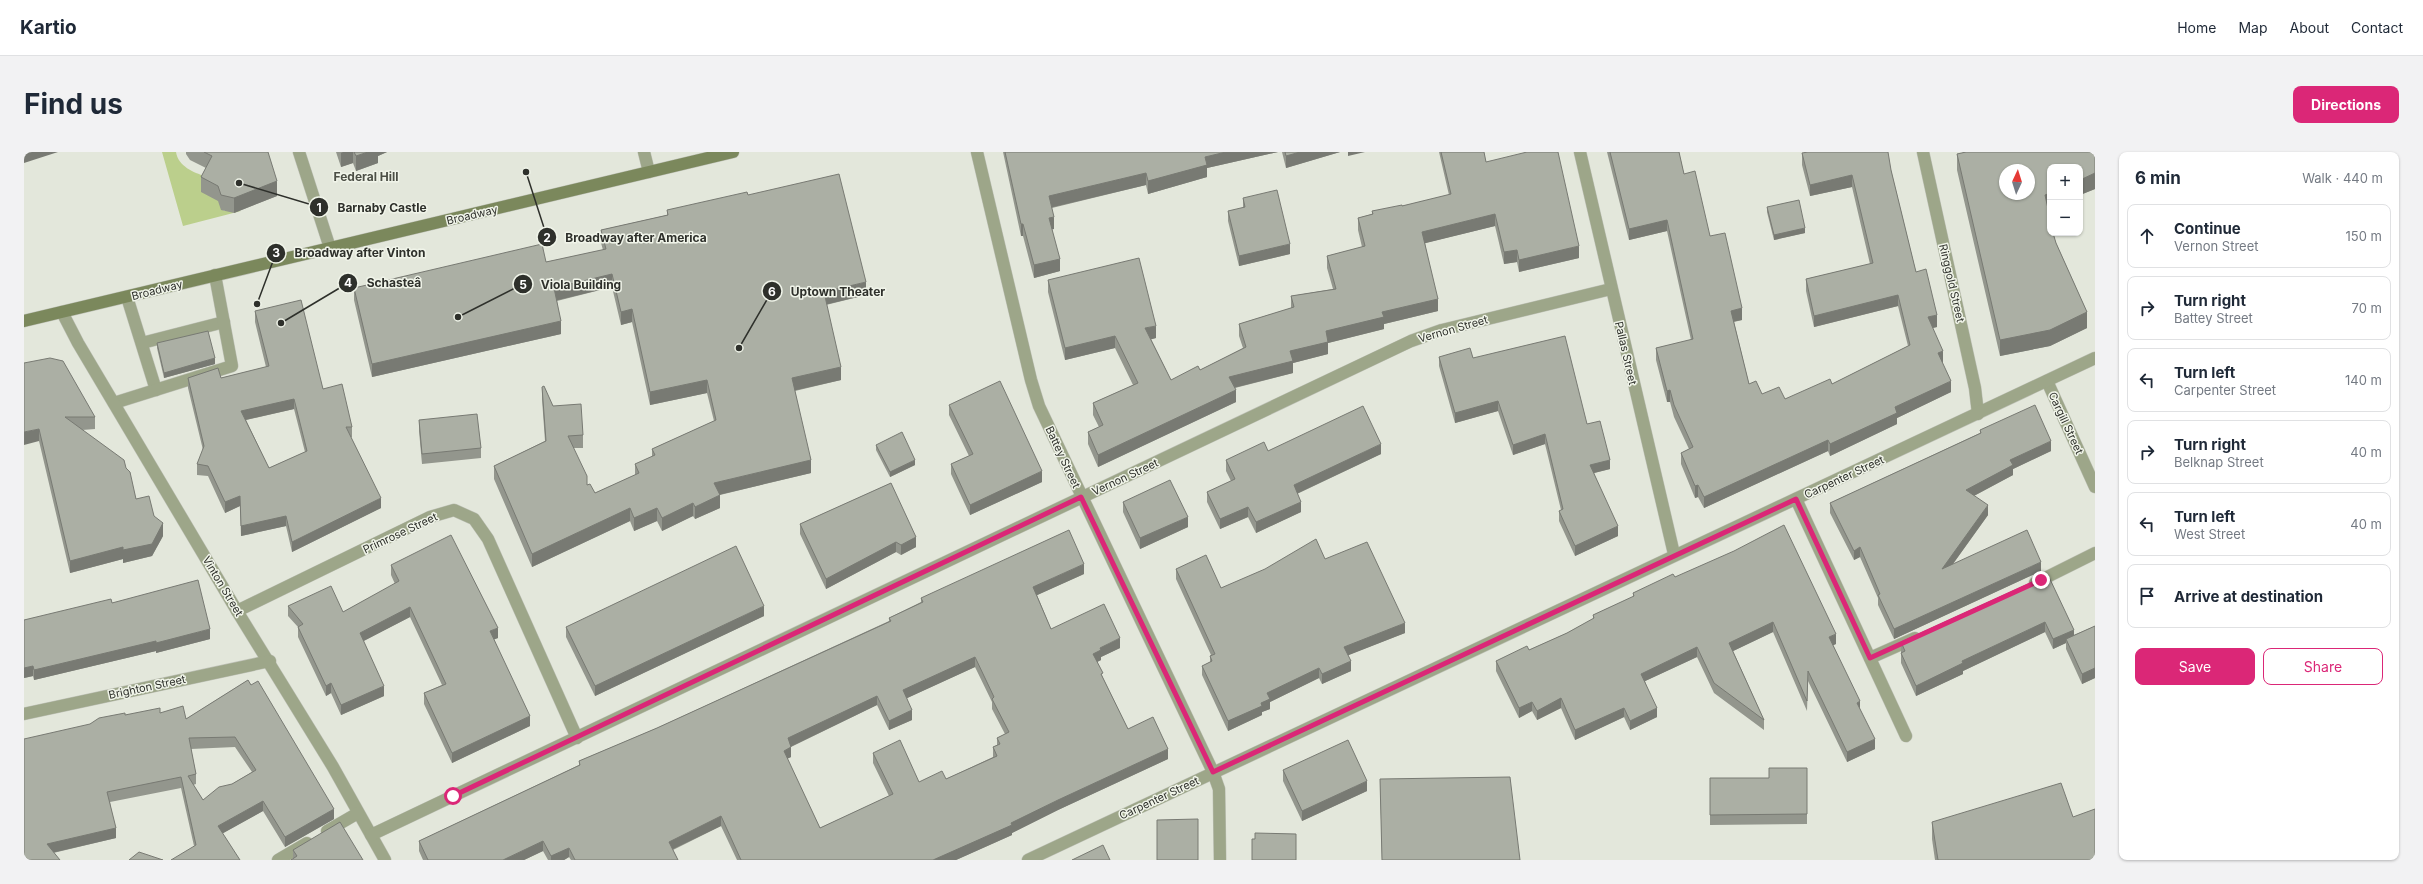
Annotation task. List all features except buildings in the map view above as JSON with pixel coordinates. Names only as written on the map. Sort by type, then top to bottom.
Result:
[{"type":"main road","name":"Broadway","points":[[24,321],[733,152]]},
{"type":"street","points":[[299,152],[330,248]]},
{"type":"street","points":[[644,152],[649,172]]},
{"type":"street","name":"Battey Street","points":[[977,152],[1031,380],[1039,406],[1213,772],[1219,789],[1220,860]]},
{"type":"street","name":"Pallas Street","points":[[1580,152],[1674,554]]},
{"type":"street","name":"Ringgold Street","points":[[1922,152],[1975,388],[1978,414]]},
{"type":"street","points":[[114,403],[232,366],[215,275]]},
{"type":"street","name":"Vernon Street","points":[[371,835],[1411,341],[1442,330],[1611,289]]},
{"type":"street","points":[[127,297],[156,390]]},
{"type":"street","name":"Vinton Street","points":[[62,312],[114,403],[238,611],[270,661],[385,860]]},
{"type":"street","points":[[142,343],[224,322]]},
{"type":"street","name":"Carpenter Street","points":[[1028,860],[1674,554],[1796,499],[2095,358]]},
{"type":"street","name":"Cargill Street","points":[[2047,381],[2095,487]]},
{"type":"street","points":[[1796,499],[1906,736]]},
{"type":"street","name":"Primrose Street","points":[[238,611],[430,517],[454,510],[474,519],[488,539],[577,738]]},
{"type":"street","points":[[2027,587],[2095,553]]},
{"type":"street","points":[[1870,658],[1927,632]]},
{"type":"street","name":"Brighton Street","points":[[24,714],[270,661]]},
{"type":"street","points":[[278,860],[358,813]]},
{"type":"green space","points":[[162,152],[176,152],[177,157],[183,165],[196,173],[205,176],[224,211],[241,211],[183,226]]},
{"type":"place","name":"Broadway after America","points":[[526,172]]},
{"type":"place","name":"Barnaby Castle","points":[[239,183]]},
{"type":"place","name":"Broadway after Vinton","points":[[257,304]]},
{"type":"place","name":"Viola Building","points":[[458,317]]},
{"type":"place","name":"Schasteâ","points":[[281,323]]},
{"type":"place","name":"Uptown Theater","points":[[739,348]]},
{"type":"district","name":"Federal Hill","points":[[366,176]]},
{"type":"route","points":[[453,796],[591,732],[1081,497],[1213,772],[1674,554],[1796,499],[1870,658],[2041,580]]}]
